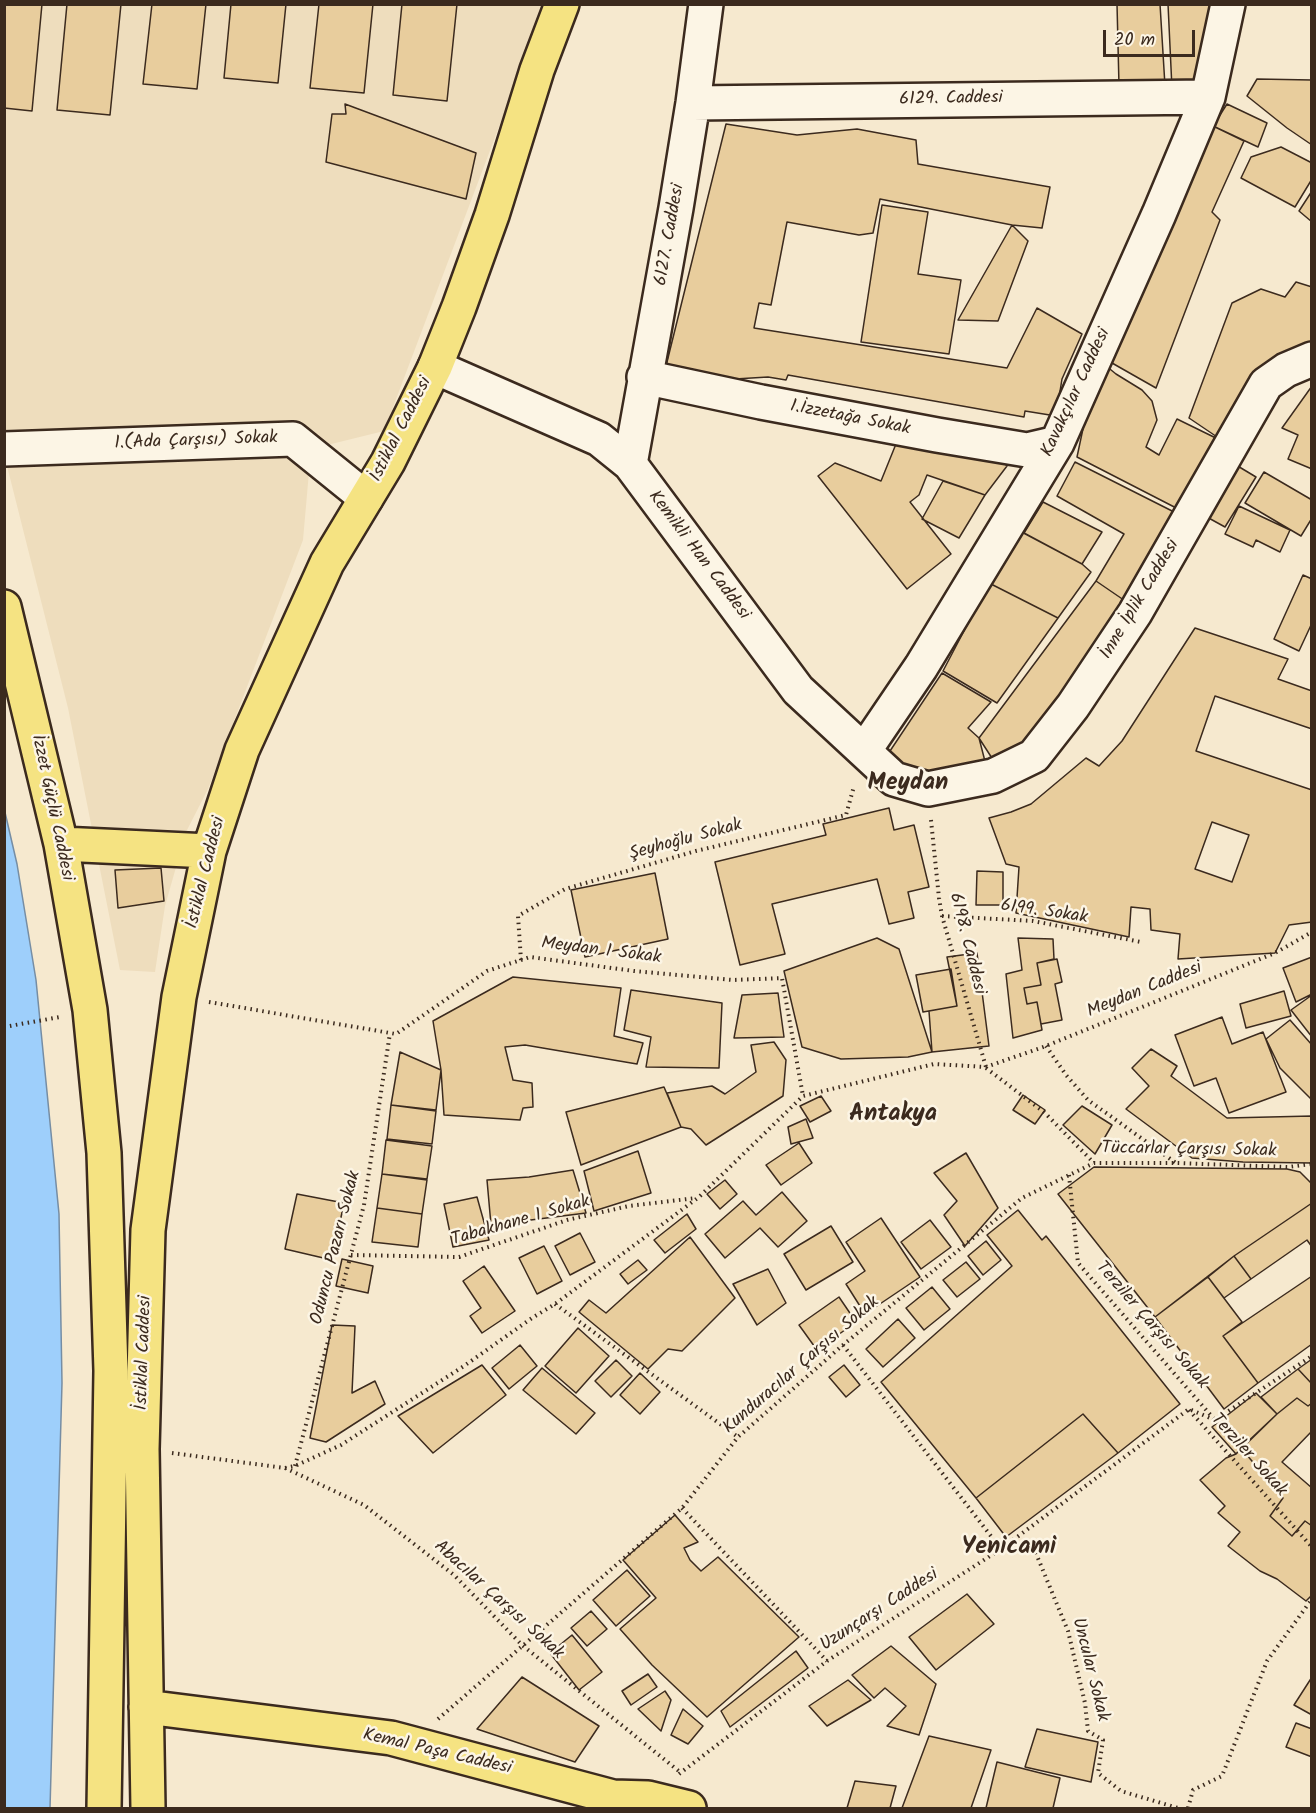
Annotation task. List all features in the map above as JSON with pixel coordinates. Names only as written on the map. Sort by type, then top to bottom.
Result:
[{"type":"main road","name":"İstiklal Caddesi","points":[[148,1809],[142,1449],[148,1230],[179,997],[209,851],[242,750],[327,563],[388,462],[435,368],[492,215],[537,70],[562,4]]},
{"type":"main road","name":"İzzet Güçlü Caddesi","points":[[4,607],[60,844],[90,1010]]},
{"type":"main road","points":[[60,844],[209,851]]},
{"type":"main road","name":"İstiklal Caddesi","points":[[90,1010],[104,1153],[111,1371],[104,1809]]},
{"type":"main road","name":"Kemal Paşa Caddesi","points":[[146,1707],[391,1738],[613,1797],[648,1798],[689,1809]]},
{"type":"street","name":"6127. Caddesi","points":[[630,464],[676,208],[706,4]]},
{"type":"street","name":"Kavakçılar Caddesi","points":[[864,751],[921,667],[1057,443],[1159,214],[1208,97],[1228,4]]},
{"type":"street","name":"6129. Caddesi","points":[[693,103],[1208,97]]},
{"type":"street","name":"İnne İplik Caddesi","points":[[928,789],[993,776],[1034,756],[1073,706],[1135,613],[1266,384],[1286,370],[1311,359]]},
{"type":"street","name":"Kemikli Han Caddesi","points":[[435,368],[599,439],[630,464],[798,690],[894,779],[928,789]]},
{"type":"street","name":"1.İzzetağa Sokak","points":[[644,377],[761,402],[1027,450],[1057,443]]},
{"type":"street","name":"1.(Ada Çarşısı) Sokak","points":[[4,448],[293,439],[366,498]]},
{"type":"path","name":"Şeyhoğlu Sokak","points":[[521,960],[518,916],[565,889],[696,851],[846,815],[864,751]]},
{"type":"path","name":"6198. Caddesi","points":[[928,789],[942,916],[986,1067]]},
{"type":"path","name":"6199. Sokak","points":[[942,916],[1033,921],[1141,942]]},
{"type":"path","name":"Meydan Caddesi","points":[[986,1067],[1046,1046],[1275,953],[1311,932]]},
{"type":"path","name":"Meydan 1 Sokak","points":[[390,1033],[396,1034],[487,971],[530,957],[734,980],[782,978],[803,1096]]},
{"type":"path","points":[[179,997],[390,1033]]},
{"type":"path","points":[[4,1026],[45,1021]]},
{"type":"path","name":"Oduncu Pazarı Sokak","points":[[295,1466],[364,1205],[390,1033]]},
{"type":"path","points":[[1046,1046],[1066,1075],[1088,1100],[1176,1163]]},
{"type":"path","points":[[142,1449],[285,1468],[295,1466],[341,1445],[555,1304],[698,1198],[803,1096],[934,1064],[986,1067],[1044,1112],[1094,1162]]},
{"type":"path","name":"Tüccarlar Çarşısı Sokak","points":[[1069,1175],[1094,1162],[1288,1167],[1311,1164]]},
{"type":"path","name":"Kunduracılar Çarşısı Sokak","points":[[411,1743],[682,1508],[738,1437],[843,1345],[1022,1198],[1069,1175]]},
{"type":"path","name":"Terziler Çarşısı Sokak","points":[[1069,1175],[1078,1263],[1215,1420]]},
{"type":"path","name":"Tabakhane 1 Sokak","points":[[351,1254],[459,1257],[567,1220],[629,1206],[698,1198]]},
{"type":"path","points":[[555,1304],[738,1437]]},
{"type":"path","points":[[843,1345],[1001,1549]]},
{"type":"path","points":[[1189,1409],[1215,1420],[1311,1356]]},
{"type":"path","name":"Uzunçarşı Caddesi","points":[[648,1798],[827,1661],[1001,1549],[1189,1409]]},
{"type":"path","name":"Terziler Sokak","points":[[1189,1409],[1311,1547]]},
{"type":"path","name":"Abacılar Çarşısı Sokak","points":[[285,1468],[364,1505],[454,1575],[522,1645],[681,1773]]},
{"type":"path","points":[[682,1508],[827,1661]]},
{"type":"path","name":"Uncular Sokak","points":[[1001,1549],[1035,1551],[1068,1631],[1088,1731],[1103,1740],[1098,1773],[1121,1791],[1178,1809]]},
{"type":"path","points":[[1188,1809],[1193,1790],[1222,1776],[1267,1660],[1311,1599]]},
{"type":"shaded area","points":[[4,5],[545,5],[384,431],[311,449],[303,540],[208,789],[186,832],[165,906],[155,972],[120,970],[68,708],[5,458]]},
{"type":"water","points":[[4,808],[17,864],[36,980],[59,1214],[62,1383],[50,1808],[4,1808]]},
{"type":"building","points":[[4,4],[42,4],[32,111],[4,108]]},
{"type":"building","points":[[67,4],[121,4],[110,115],[57,110]]},
{"type":"building","points":[[152,4],[206,4],[197,89],[143,84]]},
{"type":"building","points":[[231,4],[286,4],[278,83],[224,78]]},
{"type":"building","points":[[319,4],[373,4],[364,93],[310,88]]},
{"type":"building","points":[[402,4],[457,4],[447,101],[393,95]]},
{"type":"building","points":[[1117,4],[1160,4],[1165,86],[1119,86]]},
{"type":"building","points":[[1168,4],[1219,4],[1194,90],[1172,89]]},
{"type":"building","points":[[1257,79],[1312,80],[1312,145],[1247,96]]},
{"type":"building","points":[[345,104],[476,153],[466,199],[326,162],[332,114],[346,114]]},
{"type":"building","points":[[1227,104],[1267,123],[1258,147],[1213,126]]},
{"type":"building","points":[[726,124],[797,135],[857,129],[916,140],[918,164],[1050,187],[1042,228],[1012,225],[880,199],[873,233],[859,235],[787,222],[771,305],[759,303],[754,328],[1007,368],[1037,308],[1082,334],[1062,379],[1056,416],[1025,411],[1024,417],[788,375],[786,380],[768,377],[735,379],[665,370]]},
{"type":"building","points":[[1213,126],[1244,141],[1212,212],[1220,220],[1156,388],[1112,363]]},
{"type":"building","points":[[1281,147],[1312,163],[1312,179],[1295,207],[1241,178],[1251,157]]},
{"type":"building","points":[[1312,191],[1312,222],[1299,211]]},
{"type":"building","points":[[882,205],[928,212],[918,274],[961,280],[949,354],[861,342]]},
{"type":"building","points":[[1012,225],[1028,241],[998,321],[958,320]]},
{"type":"building","points":[[1296,282],[1312,287],[1312,350],[1226,443],[1189,418],[1232,303],[1261,289],[1285,297]]},
{"type":"building","points":[[1105,365],[1142,390],[1152,401],[1157,420],[1146,447],[1159,455],[1177,419],[1226,443],[1184,512],[1077,457],[1088,405]]},
{"type":"building","points":[[1312,386],[1312,469],[1288,459],[1298,435],[1282,428]]},
{"type":"building","points":[[898,439],[999,456],[1007,466],[985,495],[927,475],[919,495],[910,502],[951,554],[907,589],[818,476],[835,463],[881,481]]},
{"type":"building","points":[[1075,462],[1184,517],[1134,607],[1096,581],[1124,534],[1057,496]]},
{"type":"building","points":[[1236,465],[1256,477],[1225,527],[1205,516]]},
{"type":"building","points":[[1264,472],[1312,500],[1312,518],[1301,536],[1245,503]]},
{"type":"building","points":[[943,481],[985,495],[959,538],[922,519]]},
{"type":"building","points":[[1043,502],[1102,532],[1082,564],[1024,533]]},
{"type":"building","points":[[1239,506],[1290,530],[1280,552],[1256,540],[1253,547],[1225,534]]},
{"type":"building","points":[[1016,529],[1082,564],[1091,572],[1058,618],[989,583]]},
{"type":"building","points":[[1303,575],[1312,579],[1312,623],[1299,651],[1274,639]]},
{"type":"building","points":[[1096,581],[1134,607],[1036,746],[999,769],[979,738]]},
{"type":"building","points":[[989,583],[1058,618],[997,703],[943,671]]},
{"type":"building","points":[[1195,628],[1288,659],[1278,679],[1312,691],[1312,729],[1215,696],[1196,751],[1312,790],[1312,922],[1289,925],[1275,953],[1178,959],[1180,934],[1151,930],[1150,909],[1131,907],[1129,937],[1016,913],[1019,867],[1006,864],[989,818],[1031,804],[1086,758],[1099,766],[1122,741]],"holes":[[[1212,822],[1249,835],[1232,882],[1195,869]]]},
{"type":"building","points":[[942,673],[991,702],[968,728],[979,738],[988,773],[934,782],[884,760]]},
{"type":"building","points":[[889,808],[894,830],[914,825],[929,887],[908,892],[914,918],[889,924],[877,879],[772,904],[785,954],[740,965],[715,862],[826,835],[823,824]]},
{"type":"building","points":[[161,868],[164,901],[118,908],[115,870]]},
{"type":"building","points":[[977,871],[1003,872],[1003,905],[976,905]]},
{"type":"building","points":[[655,873],[668,939],[585,957],[571,890]]},
{"type":"building","points":[[877,938],[899,949],[932,1052],[908,1057],[841,1059],[802,1047],[784,971]]},
{"type":"building","points":[[1018,938],[1053,939],[1054,959],[1037,963],[1041,985],[1024,988],[1027,1004],[1037,1002],[1042,1030],[1013,1038],[1006,974],[1022,970]]},
{"type":"building","points":[[977,953],[989,1046],[932,1052],[929,1011],[957,1006],[947,957]]},
{"type":"building","points":[[1312,957],[1312,994],[1296,1002],[1283,968]]},
{"type":"building","points":[[1057,959],[1062,982],[1055,984],[1062,1020],[1041,1024],[1037,1002],[1027,1004],[1024,988],[1041,985],[1037,963]]},
{"type":"building","points":[[951,969],[957,1006],[923,1012],[916,975]]},
{"type":"building","points":[[513,977],[621,988],[614,1036],[643,1043],[637,1064],[525,1045],[505,1047],[513,1080],[532,1083],[533,1107],[523,1108],[520,1120],[444,1115],[441,1070],[433,1021]]},
{"type":"building","points":[[631,990],[722,1003],[719,1068],[646,1067],[651,1037],[624,1030]]},
{"type":"building","points":[[1284,991],[1291,1016],[1246,1028],[1240,1004]]},
{"type":"building","points":[[778,993],[784,1037],[734,1038],[742,995]]},
{"type":"building","points":[[1312,995],[1312,1037],[1291,1010]]},
{"type":"building","points":[[1222,1017],[1232,1044],[1263,1032],[1286,1092],[1229,1113],[1216,1078],[1194,1086],[1175,1035]]},
{"type":"building","points":[[1290,1020],[1312,1045],[1312,1100],[1280,1068],[1266,1039]]},
{"type":"building","points":[[774,1042],[786,1060],[783,1096],[706,1145],[691,1129],[681,1127],[667,1093],[712,1086],[725,1094],[756,1072],[751,1045]]},
{"type":"building","points":[[1151,1049],[1177,1066],[1171,1076],[1227,1118],[1312,1116],[1312,1163],[1243,1162],[1192,1158],[1126,1109],[1149,1086],[1132,1068]]},
{"type":"building","points":[[400,1052],[441,1070],[436,1110],[391,1105]]},
{"type":"building","points":[[664,1087],[681,1127],[581,1165],[566,1112]]},
{"type":"building","points":[[1023,1095],[1045,1110],[1035,1124],[1013,1110]]},
{"type":"building","points":[[821,1096],[831,1111],[810,1122],[800,1106]]},
{"type":"building","points":[[391,1105],[436,1111],[432,1144],[387,1139]]},
{"type":"building","points":[[1082,1106],[1112,1125],[1095,1154],[1063,1125]]},
{"type":"building","points":[[806,1119],[813,1138],[791,1144],[788,1127]]},
{"type":"building","points":[[386,1140],[432,1146],[427,1179],[382,1174]]},
{"type":"building","points":[[799,1143],[812,1163],[781,1185],[766,1165]]},
{"type":"building","points":[[638,1151],[651,1193],[594,1211],[584,1171]]},
{"type":"building","points":[[966,1153],[998,1208],[965,1246],[944,1215],[957,1201],[934,1173]]},
{"type":"building","points":[[1094,1167],[1287,1169],[1300,1172],[1312,1184],[1312,1203],[1234,1256],[1155,1317],[1058,1194]]},
{"type":"building","points":[[573,1170],[586,1213],[491,1225],[487,1180],[529,1177]]},
{"type":"building","points":[[382,1174],[427,1180],[422,1214],[377,1208]]},
{"type":"building","points":[[725,1180],[737,1194],[720,1209],[707,1194]]},
{"type":"building","points":[[782,1192],[807,1221],[778,1247],[760,1228],[725,1258],[705,1234],[743,1201],[756,1215]]},
{"type":"building","points":[[297,1194],[344,1203],[332,1260],[285,1249]]},
{"type":"building","points":[[477,1197],[489,1240],[453,1247],[444,1204]]},
{"type":"building","points":[[1312,1203],[1312,1247],[1307,1240],[1251,1279],[1234,1256]]},
{"type":"building","points":[[377,1208],[422,1214],[418,1247],[372,1242]]},
{"type":"building","points":[[1018,1210],[1042,1240],[1046,1236],[1180,1404],[1118,1453],[1083,1414],[976,1498],[881,1382],[1012,1266],[987,1235]]},
{"type":"building","points":[[687,1214],[696,1229],[665,1253],[654,1240]]},
{"type":"building","points":[[881,1218],[920,1277],[865,1314],[846,1284],[865,1271],[846,1242]]},
{"type":"building","points":[[930,1220],[951,1247],[921,1269],[901,1242]]},
{"type":"building","points":[[831,1226],[853,1262],[806,1290],[784,1254]]},
{"type":"building","points":[[580,1233],[595,1262],[570,1275],[555,1246]]},
{"type":"building","points":[[690,1237],[735,1298],[682,1351],[668,1349],[648,1369],[579,1312],[589,1300],[606,1313]]},
{"type":"building","points":[[986,1241],[1001,1260],[983,1275],[968,1256]]},
{"type":"building","points":[[544,1246],[562,1281],[537,1294],[519,1258]]},
{"type":"building","points":[[1234,1256],[1251,1279],[1224,1298],[1208,1277]]},
{"type":"building","points":[[342,1259],[373,1266],[368,1293],[336,1286]]},
{"type":"building","points":[[638,1260],[647,1270],[628,1284],[620,1274]]},
{"type":"building","points":[[966,1262],[980,1279],[957,1297],[943,1280]]},
{"type":"building","points":[[484,1266],[515,1311],[482,1333],[470,1316],[481,1308],[463,1281]]},
{"type":"building","points":[[768,1269],[786,1303],[757,1325],[733,1284]]},
{"type":"building","points":[[1312,1276],[1312,1344],[1258,1383],[1223,1336]]},
{"type":"building","points":[[1208,1277],[1242,1322],[1223,1336],[1258,1383],[1224,1409],[1155,1317]]},
{"type":"building","points":[[932,1287],[950,1309],[924,1330],[906,1308]]},
{"type":"building","points":[[839,1297],[856,1322],[817,1350],[799,1325]]},
{"type":"building","points":[[898,1319],[915,1338],[883,1367],[866,1349]]},
{"type":"building","points":[[332,1325],[355,1326],[352,1393],[375,1381],[385,1404],[326,1442],[310,1438]]},
{"type":"building","points":[[578,1328],[609,1356],[576,1393],[545,1366]]},
{"type":"building","points":[[520,1345],[537,1366],[509,1389],[492,1368]]},
{"type":"building","points":[[1312,1359],[1312,1384],[1298,1369]]},
{"type":"building","points":[[616,1360],[632,1376],[611,1397],[595,1381]]},
{"type":"building","points":[[482,1365],[506,1395],[433,1453],[398,1416]]},
{"type":"building","points":[[844,1365],[860,1385],[846,1397],[829,1377]]},
{"type":"building","points":[[542,1368],[595,1413],[576,1434],[523,1390]]},
{"type":"building","points":[[1298,1369],[1312,1384],[1312,1403],[1308,1406],[1297,1398],[1277,1414],[1261,1397]]},
{"type":"building","points":[[640,1373],[660,1392],[640,1414],[620,1395]]},
{"type":"building","points":[[1256,1393],[1277,1414],[1236,1454],[1212,1427]]},
{"type":"building","points":[[1297,1398],[1308,1406],[1312,1403],[1312,1431],[1282,1462],[1312,1488],[1312,1526],[1305,1521],[1292,1536],[1270,1516],[1283,1498],[1241,1448]]},
{"type":"building","points":[[1083,1414],[1118,1453],[1006,1537],[976,1498]]},
{"type":"building","points":[[1241,1448],[1283,1498],[1270,1516],[1292,1536],[1305,1521],[1312,1526],[1312,1595],[1306,1601],[1277,1579],[1260,1571],[1228,1546],[1240,1532],[1218,1513],[1225,1506],[1200,1480]]},
{"type":"building","points":[[675,1515],[698,1542],[684,1548],[690,1560],[701,1571],[718,1557],[799,1637],[707,1717],[652,1665],[620,1629],[656,1598],[623,1560]]},
{"type":"building","points":[[627,1570],[650,1596],[616,1626],[593,1600]]},
{"type":"building","points":[[967,1594],[994,1624],[936,1670],[909,1637]]},
{"type":"building","points":[[591,1611],[607,1629],[587,1646],[571,1628]]},
{"type":"building","points":[[572,1635],[602,1672],[579,1690],[550,1653]]},
{"type":"building","points":[[891,1646],[936,1684],[919,1735],[887,1726],[906,1706],[885,1688],[874,1698],[852,1675]]},
{"type":"building","points":[[796,1651],[808,1668],[730,1727],[721,1711]]},
{"type":"building","points":[[648,1674],[657,1687],[631,1705],[622,1691]]},
{"type":"building","points":[[522,1677],[599,1726],[575,1762],[477,1729]]},
{"type":"building","points":[[1312,1677],[1312,1715],[1294,1705]]},
{"type":"building","points":[[848,1680],[871,1700],[827,1726],[809,1706]]},
{"type":"building","points":[[665,1691],[671,1700],[661,1731],[638,1709]]},
{"type":"building","points":[[683,1709],[703,1726],[688,1744],[671,1735]]},
{"type":"building","points":[[1296,1723],[1312,1729],[1312,1757],[1286,1747]]},
{"type":"building","points":[[1037,1729],[1098,1742],[1091,1782],[1025,1767]]},
{"type":"building","points":[[929,1736],[991,1750],[971,1808],[902,1808]]},
{"type":"building","points":[[997,1762],[1060,1778],[1053,1808],[986,1808]]},
{"type":"building","points":[[855,1781],[896,1786],[890,1808],[847,1808]]},
{"type":"district","name":"Meydan","points":[[908,785]]},
{"type":"district","name":"Antakya","points":[[893,1116]]},
{"type":"district","name":"Yenicami","points":[[1009,1549]]}]
